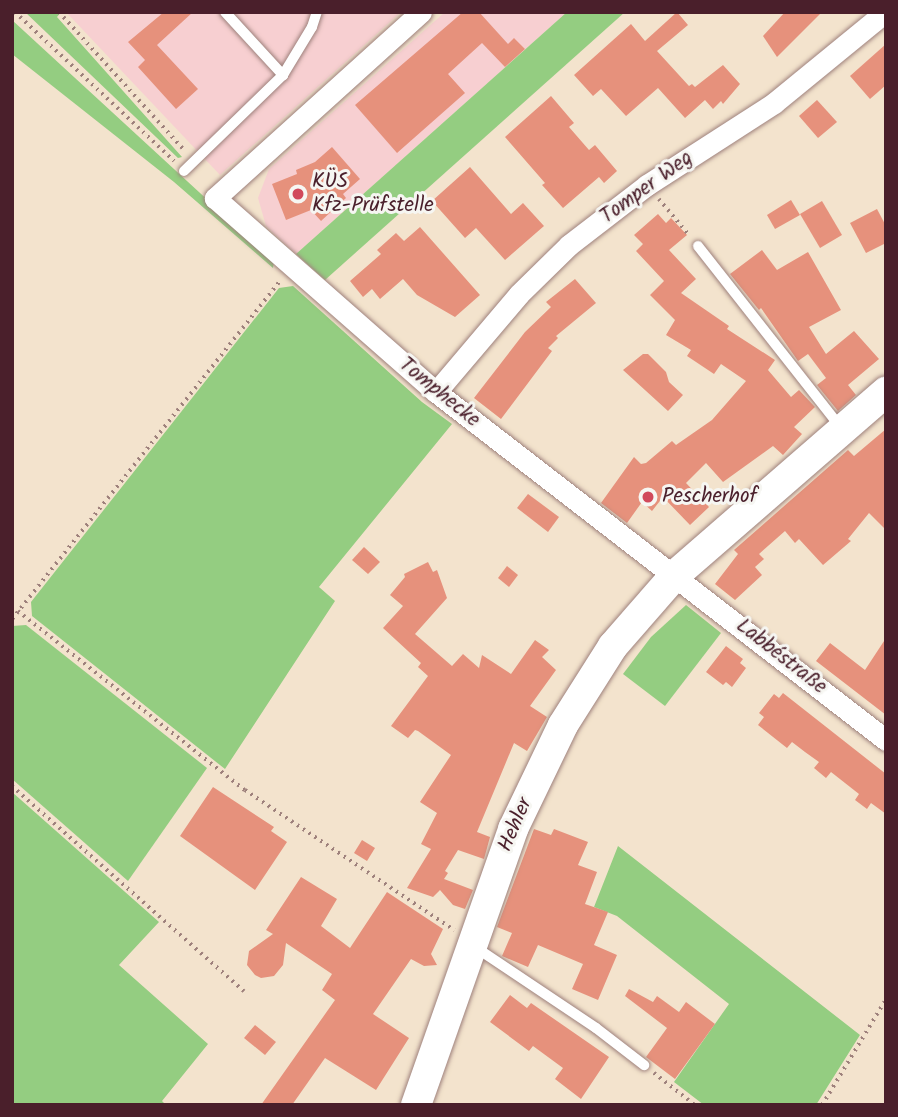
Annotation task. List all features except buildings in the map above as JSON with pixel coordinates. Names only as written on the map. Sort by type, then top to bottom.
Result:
[{"type":"main road","name":"Hehler","points":[[416,1105],[442,1035],[472,939],[513,830],[563,725],[612,646],[674,576],[886,392]]},
{"type":"street","name":"Tomphecke","points":[[421,12],[215,198],[436,392],[674,576]]},
{"type":"street","name":"Tomper Weg","points":[[436,392],[527,286],[569,245],[647,185],[774,103],[885,12]]},
{"type":"street","name":"Labbéstraße","points":[[674,576],[886,740]]},
{"type":"lane","points":[[225,12],[283,75]]},
{"type":"lane","points":[[188,169],[283,75],[312,27],[317,12]]},
{"type":"lane","points":[[698,246],[842,429]]},
{"type":"lane","points":[[472,939],[481,951],[596,1028],[644,1065]]},
{"type":"path","points":[[15,12],[188,169]]},
{"type":"path","points":[[59,12],[184,150],[188,169]]},
{"type":"path","points":[[647,185],[698,246]]},
{"type":"path","points":[[12,619],[292,267]]},
{"type":"path","points":[[18,611],[245,790],[472,939]]},
{"type":"path","points":[[12,786],[244,991]]},
{"type":"path","points":[[822,1105],[886,999]]},
{"type":"path","points":[[644,1065],[695,1105]]},
{"type":"shaded area","points":[[66,12],[401,12],[220,175]]},
{"type":"shaded area","points":[[445,12],[567,12],[296,254],[266,226],[258,198],[269,169]]},
{"type":"green space","points":[[25,12],[61,12],[57,17],[182,157],[178,158]]},
{"type":"green space","points":[[567,12],[625,12],[325,280],[296,254]]},
{"type":"green space","points":[[12,20],[274,261],[273,268],[174,182],[12,54]]},
{"type":"green space","points":[[293,286],[422,402],[452,424],[319,587],[335,601],[225,769],[32,616],[31,602],[279,288]]},
{"type":"green space","points":[[686,605],[721,633],[665,706],[623,674],[651,637]]},
{"type":"green space","points":[[26,625],[207,768],[128,881],[12,779],[12,626]]},
{"type":"green space","points":[[12,792],[159,922],[119,965],[208,1044],[162,1101],[166,1105],[12,1105]]},
{"type":"green space","points":[[618,846],[860,1035],[816,1105],[704,1105],[674,1082],[729,1004],[617,916],[594,907]]},
{"type":"place","name":"KÜS Kfz-Prüfstelle","points":[[298,194]]},
{"type":"place","name":"Pescherhof","points":[[648,497]]}]
